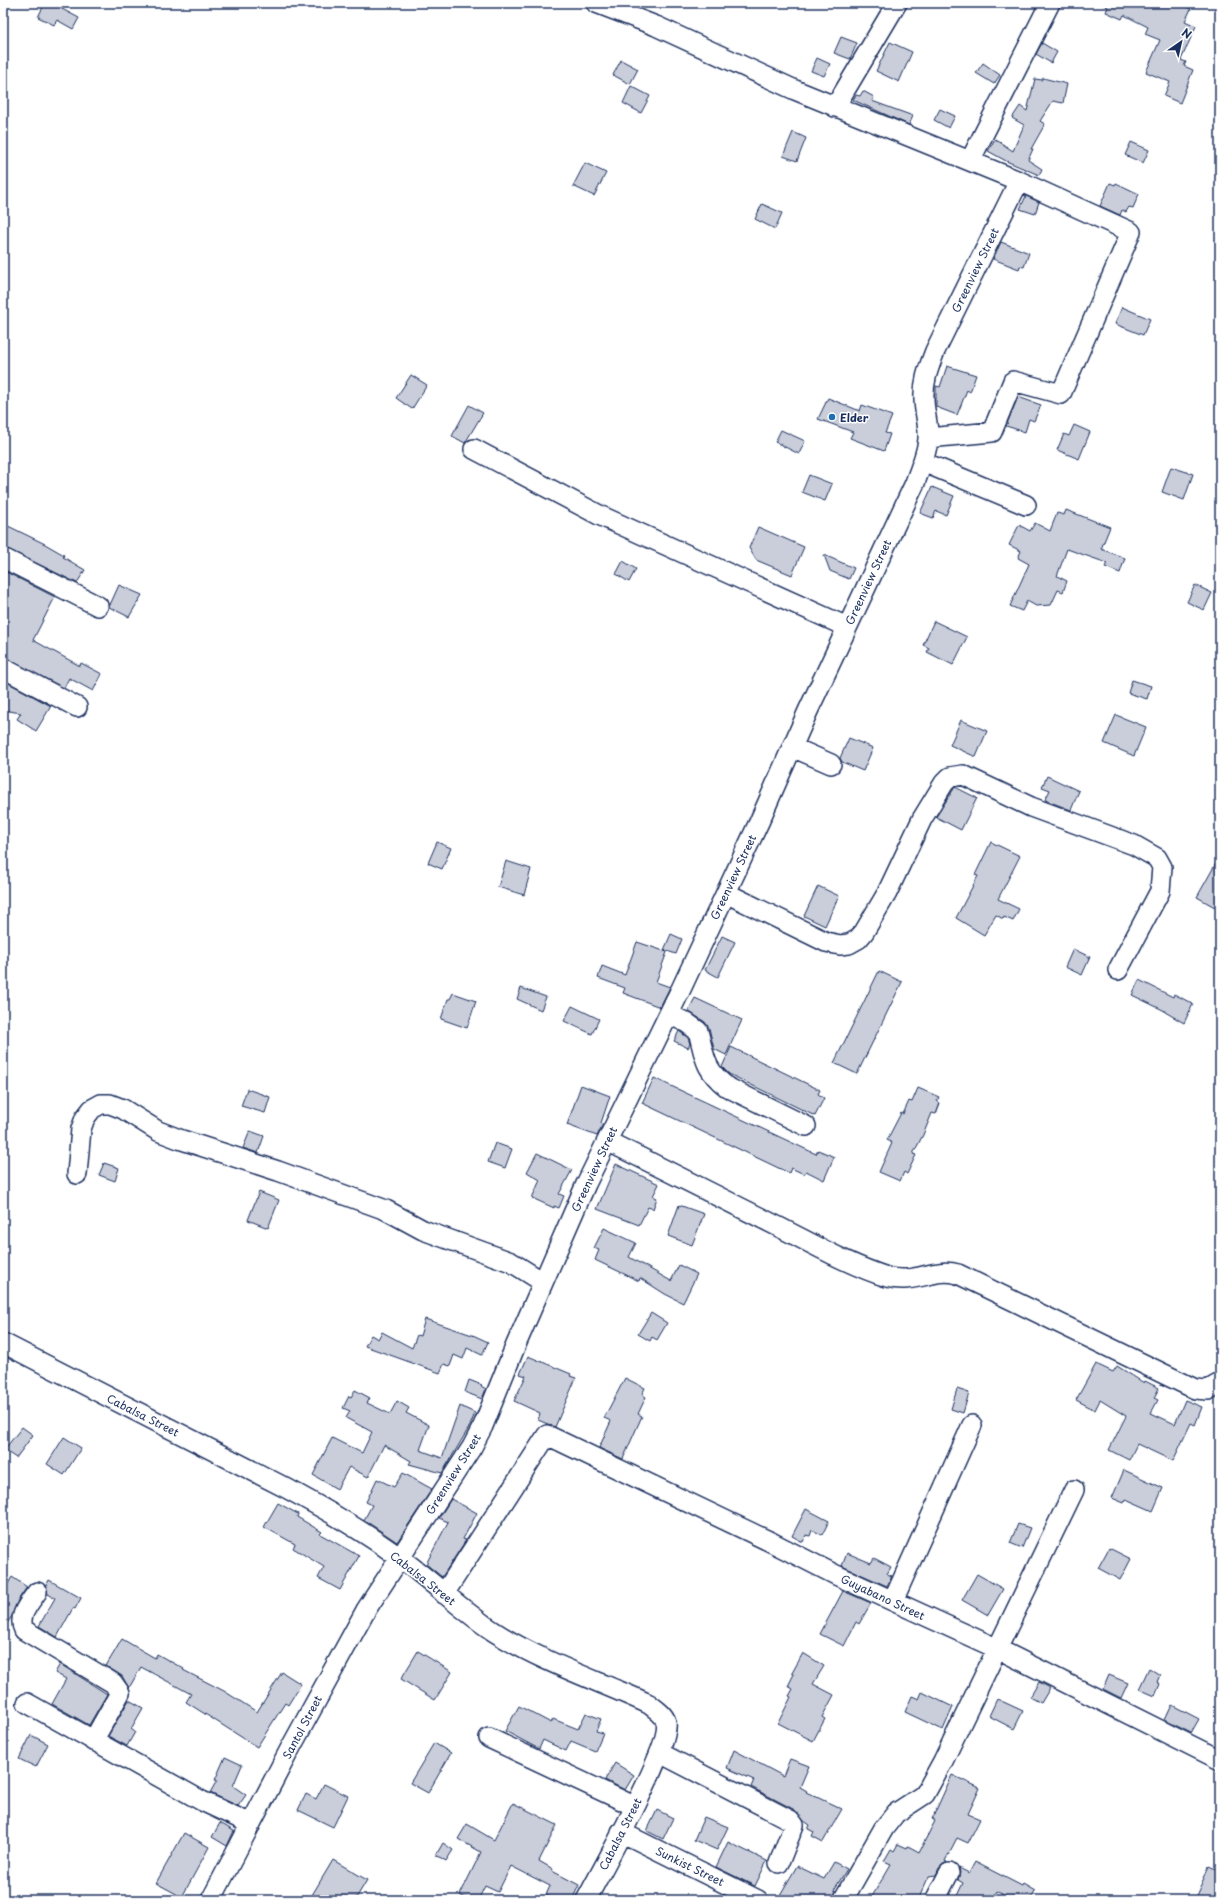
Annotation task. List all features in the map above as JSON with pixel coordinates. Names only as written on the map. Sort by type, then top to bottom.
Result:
[{"type":"street","points":[[596,3],[656,26],[835,107],[1019,180],[1131,232],[1061,394],[1013,381],[992,432],[928,438]]},
{"type":"street","points":[[835,107],[897,3]]},
{"type":"street","points":[[970,161],[1050,3]]},
{"type":"street","name":"Greenview Street","points":[[400,1558],[472,1447],[483,1426],[586,1184],[726,894],[847,627],[915,483],[926,454],[928,438],[924,399],[924,381],[928,369],[935,351],[1019,180]]},
{"type":"street","points":[[474,449],[599,515],[847,627]]},
{"type":"street","points":[[923,462],[1026,505]]},
{"type":"street","points":[[3,558],[98,606]]},
{"type":"street","points":[[3,668],[77,706]]},
{"type":"street","points":[[792,747],[831,764]]},
{"type":"street","points":[[726,894],[826,942],[840,945],[849,944],[858,939],[868,926],[887,892],[922,819],[944,783],[950,777],[963,775],[1031,807],[1134,846],[1157,858],[1162,867],[1160,891],[1118,970]]},
{"type":"street","points":[[669,1014],[687,1023],[698,1031],[705,1061],[717,1079],[727,1087],[806,1126]]},
{"type":"street","points":[[77,1174],[81,1129],[85,1118],[92,1109],[101,1104],[110,1104],[123,1109],[158,1131],[278,1170],[386,1210],[423,1230],[512,1262],[543,1282]]},
{"type":"street","points":[[607,1140],[832,1253],[888,1277],[904,1280],[918,1279],[942,1272],[958,1274],[1196,1389],[1208,1390],[1214,1388],[1220,1383]]},
{"type":"street","name":"Cabalsa Street","points":[[3,1343],[286,1488],[331,1513],[400,1558],[444,1594],[494,1631],[524,1648],[649,1704],[660,1712],[666,1721],[666,1732],[660,1752],[622,1832],[586,1900]]},
{"type":"street","points":[[893,1601],[972,1425]]},
{"type":"street","name":"Guyabano Street","points":[[444,1594],[547,1435],[893,1601],[998,1649],[1218,1754]]},
{"type":"street","points":[[843,1900],[891,1818],[924,1794],[943,1761],[1074,1490]]},
{"type":"street","name":"Santol Street","points":[[211,1900],[366,1610],[400,1558]]},
{"type":"street","points":[[37,1592],[21,1616],[21,1625],[24,1630],[113,1683],[120,1693],[93,1741]]},
{"type":"street","points":[[27,1703],[202,1801],[251,1824]]},
{"type":"street","points":[[489,1738],[634,1806]]},
{"type":"street","points":[[660,1752],[790,1820],[794,1825],[779,1863]]},
{"type":"street","name":"Sunkist Street","points":[[622,1832],[758,1900]]},
{"type":"street","points":[[935,1900],[949,1873]]},
{"type":"building","points":[[45,3],[65,3],[62,9],[79,18],[73,29],[57,20],[54,25],[38,17]]},
{"type":"building","points":[[1099,3],[1177,3],[1191,9],[1185,21],[1196,26],[1181,60],[1186,62],[1184,66],[1193,70],[1180,103],[1164,96],[1170,82],[1146,72],[1160,40],[1145,34],[1148,27],[1124,15],[1122,19],[1106,12],[1108,7]]},
{"type":"building","points":[[841,37],[857,43],[850,59],[834,53]]},
{"type":"building","points":[[890,42],[912,52],[899,82],[876,71]]},
{"type":"building","points":[[1042,43],[1057,52],[1051,63],[1036,54]]},
{"type":"building","points":[[817,58],[830,64],[824,76],[811,71]]},
{"type":"building","points":[[621,60],[638,69],[630,84],[613,75]]},
{"type":"building","points":[[983,63],[1000,75],[994,84],[976,73]]},
{"type":"building","points":[[1043,78],[1067,84],[1063,103],[1053,101],[1040,121],[1045,124],[1031,149],[1033,149],[1028,160],[1042,169],[1039,175],[1006,161],[988,151],[995,139],[1013,151],[1024,125],[1012,118],[1020,106],[1027,111],[1035,79],[1042,80]]},
{"type":"building","points":[[631,86],[650,96],[641,113],[623,103]]},
{"type":"building","points":[[863,91],[874,97],[872,101],[913,116],[909,125],[853,100],[856,95],[860,96]]},
{"type":"building","points":[[940,109],[955,116],[949,128],[934,120]]},
{"type":"building","points":[[793,132],[806,138],[797,161],[783,156]]},
{"type":"building","points":[[1131,142],[1149,150],[1143,163],[1125,155]]},
{"type":"building","points":[[585,163],[606,173],[594,196],[573,186]]},
{"type":"building","points":[[1110,183],[1115,185],[1116,183],[1139,194],[1133,208],[1129,207],[1126,212],[1122,210],[1120,215],[1100,206]]},
{"type":"building","points":[[1026,196],[1039,202],[1035,214],[1020,209]]},
{"type":"building","points":[[762,204],[782,213],[775,229],[755,219]]},
{"type":"building","points":[[1001,242],[1029,253],[1024,267],[1020,266],[1019,269],[993,259]]},
{"type":"building","points":[[1122,307],[1150,319],[1143,335],[1115,324]]},
{"type":"building","points":[[947,366],[976,375],[970,392],[967,390],[957,415],[936,407],[936,386],[940,387]]},
{"type":"building","points":[[411,375],[427,385],[412,409],[396,398]]},
{"type":"building","points":[[1018,397],[1041,405],[1034,421],[1029,419],[1025,432],[1006,426]]},
{"type":"building","points":[[828,398],[860,411],[862,405],[892,416],[885,433],[890,434],[884,451],[850,438],[853,432],[818,419]]},
{"type":"building","points":[[469,405],[483,413],[465,443],[452,436]]},
{"type":"building","points":[[1074,425],[1090,432],[1079,459],[1057,450],[1064,434],[1069,436]]},
{"type":"building","points":[[781,430],[805,441],[799,454],[775,442]]},
{"type":"building","points":[[1171,467],[1193,474],[1184,500],[1162,492]]},
{"type":"building","points":[[809,475],[832,484],[825,501],[802,492]]},
{"type":"building","points":[[932,487],[954,496],[946,515],[936,511],[933,518],[920,513]]},
{"type":"building","points":[[1066,510],[1110,527],[1101,549],[1125,558],[1120,573],[1105,567],[1107,563],[1067,549],[1057,576],[1067,581],[1063,592],[1058,590],[1051,605],[1036,606],[1027,601],[1022,611],[1010,606],[1029,564],[1018,558],[1021,551],[1009,545],[1019,525],[1030,531],[1035,523],[1050,531],[1057,513],[1064,515]]},
{"type":"building","points":[[6,525],[45,544],[85,570],[77,583],[3,547],[3,532]]},
{"type":"building","points":[[758,527],[804,547],[792,575],[756,560],[749,548]]},
{"type":"building","points":[[824,555],[854,568],[849,579],[830,571]]},
{"type":"building","points":[[623,561],[636,569],[629,582],[616,574]]},
{"type":"building","points":[[6,572],[55,597],[33,640],[80,666],[81,663],[102,674],[93,691],[69,678],[64,688],[3,657],[3,577]]},
{"type":"building","points":[[119,585],[142,595],[129,617],[109,607]]},
{"type":"building","points":[[1195,585],[1212,593],[1204,610],[1187,602]]},
{"type":"building","points":[[934,621],[967,637],[953,665],[927,652],[929,648],[923,645]]},
{"type":"building","points":[[3,680],[51,706],[36,731],[17,719],[21,713],[3,710]]},
{"type":"building","points":[[1132,680],[1151,686],[1147,699],[1128,693]]},
{"type":"building","points":[[1116,715],[1146,727],[1134,756],[1104,743]]},
{"type":"building","points":[[961,720],[987,731],[976,757],[950,745]]},
{"type":"building","points":[[849,738],[873,748],[863,771],[842,762],[840,758]]},
{"type":"building","points":[[1047,776],[1079,791],[1071,810],[1045,800],[1050,790],[1042,787]]},
{"type":"building","points":[[955,787],[977,798],[961,830],[936,817]]},
{"type":"building","points":[[437,842],[451,848],[442,869],[428,863]]},
{"type":"building","points":[[991,842],[1020,856],[998,899],[1019,909],[1013,921],[1004,917],[1003,919],[996,915],[984,935],[956,918],[978,876],[975,875]]},
{"type":"building","points":[[1220,856],[1220,910],[1197,897]]},
{"type":"building","points":[[506,861],[531,869],[524,895],[498,887]]},
{"type":"building","points":[[818,886],[839,896],[825,926],[804,916]]},
{"type":"building","points":[[671,934],[682,939],[676,954],[664,950]]},
{"type":"building","points":[[722,936],[735,942],[718,977],[705,970]]},
{"type":"building","points":[[637,942],[667,952],[656,982],[670,987],[660,1007],[623,993],[625,988],[598,978],[602,966],[625,975]]},
{"type":"building","points":[[1073,949],[1090,957],[1082,975],[1065,967]]},
{"type":"building","points":[[879,971],[902,982],[857,1074],[834,1063]]},
{"type":"building","points":[[1139,980],[1173,997],[1174,994],[1193,1004],[1184,1023],[1165,1011],[1132,995]]},
{"type":"building","points":[[521,988],[546,997],[541,1010],[517,999]]},
{"type":"building","points":[[453,993],[476,1001],[467,1028],[441,1019],[448,999],[450,999]]},
{"type":"building","points":[[695,998],[742,1020],[726,1055],[714,1049],[709,1028],[705,1022],[688,1011]]},
{"type":"building","points":[[572,1006],[599,1019],[592,1034],[564,1021]]},
{"type":"building","points":[[679,1031],[688,1038],[690,1044],[688,1048],[674,1041]]},
{"type":"building","points":[[731,1047],[820,1090],[818,1094],[824,1098],[815,1116],[729,1074],[722,1067]]},
{"type":"building","points":[[654,1078],[816,1154],[818,1150],[834,1157],[824,1180],[806,1171],[804,1174],[791,1168],[789,1173],[642,1103]]},
{"type":"building","points":[[581,1085],[610,1096],[601,1123],[603,1124],[597,1136],[567,1125]]},
{"type":"building","points":[[918,1088],[939,1097],[937,1101],[940,1103],[936,1114],[932,1113],[913,1154],[916,1155],[907,1174],[904,1172],[900,1181],[879,1172],[892,1143],[887,1140],[901,1113],[903,1114],[909,1101],[912,1102]]},
{"type":"building","points":[[247,1089],[270,1097],[265,1113],[241,1106]]},
{"type":"building","points":[[250,1131],[264,1136],[258,1153],[243,1148]]},
{"type":"building","points":[[495,1143],[512,1149],[505,1168],[488,1162]]},
{"type":"building","points":[[537,1153],[572,1170],[559,1194],[564,1196],[559,1208],[554,1206],[554,1208],[532,1198],[540,1180],[527,1172]]},
{"type":"building","points":[[104,1163],[119,1168],[115,1181],[99,1175]]},
{"type":"building","points":[[616,1164],[659,1184],[653,1196],[657,1198],[653,1209],[648,1207],[639,1225],[597,1209]]},
{"type":"building","points":[[259,1192],[279,1200],[268,1228],[248,1220]]},
{"type":"building","points":[[679,1205],[704,1214],[692,1245],[668,1236]]},
{"type":"building","points":[[604,1228],[636,1243],[629,1257],[671,1281],[679,1265],[697,1274],[683,1303],[665,1294],[640,1278],[639,1281],[595,1260],[599,1250],[594,1248]]},
{"type":"building","points":[[651,1313],[667,1323],[657,1340],[652,1337],[650,1341],[638,1334]]},
{"type":"building","points":[[425,1319],[488,1342],[482,1355],[467,1348],[463,1359],[454,1355],[450,1366],[444,1364],[440,1373],[365,1346],[371,1335],[378,1339],[382,1332],[412,1348],[417,1335],[420,1336]]},
{"type":"building","points":[[528,1356],[571,1374],[570,1376],[576,1378],[555,1427],[538,1420],[540,1413],[514,1401],[526,1376],[520,1374]]},
{"type":"building","points":[[1096,1364],[1113,1372],[1117,1366],[1144,1383],[1145,1381],[1159,1388],[1154,1398],[1158,1400],[1151,1413],[1175,1424],[1185,1400],[1202,1407],[1195,1425],[1191,1423],[1173,1461],[1137,1444],[1129,1460],[1109,1450],[1126,1416],[1100,1400],[1095,1410],[1076,1400]]},
{"type":"building","points":[[625,1378],[645,1388],[642,1394],[646,1397],[638,1414],[642,1416],[623,1459],[599,1448],[611,1421],[604,1418]]},
{"type":"building","points":[[469,1380],[482,1385],[481,1386],[486,1389],[482,1399],[465,1392]]},
{"type":"building","points":[[957,1389],[969,1393],[963,1413],[951,1409]]},
{"type":"building","points":[[355,1390],[370,1398],[367,1403],[390,1414],[397,1401],[409,1408],[406,1413],[429,1425],[420,1450],[442,1458],[460,1406],[475,1413],[470,1426],[442,1473],[409,1464],[411,1461],[384,1445],[368,1477],[349,1467],[337,1489],[313,1475],[332,1438],[362,1453],[372,1432],[346,1418],[350,1411],[343,1408],[349,1396],[351,1397]]},
{"type":"building","points":[[22,1427],[33,1435],[16,1458],[4,1450]]},
{"type":"building","points":[[64,1437],[81,1448],[64,1475],[47,1464]]},
{"type":"building","points":[[1124,1470],[1163,1488],[1153,1511],[1126,1499],[1124,1503],[1112,1498]]},
{"type":"building","points":[[403,1473],[432,1489],[397,1542],[364,1520],[372,1505],[366,1502],[377,1479],[394,1487]]},
{"type":"building","points":[[451,1499],[477,1513],[463,1539],[466,1540],[442,1577],[426,1564],[448,1522],[439,1518]]},
{"type":"building","points":[[278,1503],[298,1514],[297,1517],[322,1532],[320,1534],[359,1556],[340,1590],[318,1578],[324,1567],[293,1548],[295,1544],[264,1527]]},
{"type":"building","points":[[806,1509],[829,1521],[822,1535],[812,1530],[810,1536],[806,1535],[803,1542],[792,1536]]},
{"type":"building","points":[[1018,1524],[1030,1528],[1022,1548],[1010,1543]]},
{"type":"building","points":[[1109,1548],[1131,1559],[1120,1580],[1098,1568]]},
{"type":"building","points":[[847,1553],[871,1563],[874,1558],[891,1567],[887,1574],[892,1576],[887,1586],[842,1566]]},
{"type":"building","points":[[977,1574],[1003,1589],[988,1615],[962,1600]]},
{"type":"building","points":[[12,1577],[27,1587],[18,1600],[12,1616],[3,1629],[3,1592]]},
{"type":"building","points":[[49,1580],[81,1598],[75,1609],[73,1608],[57,1637],[39,1626],[55,1598],[48,1594],[46,1586]]},
{"type":"building","points":[[843,1591],[871,1603],[859,1624],[856,1622],[844,1646],[820,1634]]},
{"type":"building","points":[[122,1639],[155,1658],[157,1654],[184,1669],[183,1670],[224,1691],[257,1712],[282,1672],[301,1684],[288,1705],[285,1703],[257,1747],[186,1702],[191,1694],[141,1667],[129,1688],[122,1676],[106,1666]]},
{"type":"building","points":[[418,1651],[452,1672],[435,1700],[401,1679]]},
{"type":"building","points":[[803,1653],[824,1666],[813,1684],[834,1695],[822,1717],[825,1719],[813,1741],[778,1723],[791,1697],[789,1696],[793,1689],[788,1686],[794,1674],[792,1673]]},
{"type":"building","points":[[60,1664],[107,1694],[89,1725],[52,1704],[66,1679],[55,1673]]},
{"type":"building","points":[[1149,1668],[1160,1675],[1157,1682],[1160,1684],[1155,1696],[1139,1689]]},
{"type":"building","points":[[1109,1675],[1128,1683],[1121,1698],[1103,1689]]},
{"type":"building","points":[[1039,1682],[1050,1688],[1041,1703],[1030,1697]]},
{"type":"building","points":[[922,1692],[953,1707],[943,1730],[905,1712],[912,1696],[919,1699]]},
{"type":"building","points":[[997,1699],[1023,1711],[1014,1729],[989,1716]]},
{"type":"building","points":[[129,1700],[143,1708],[131,1729],[135,1732],[127,1746],[108,1736]]},
{"type":"building","points":[[1172,1705],[1199,1719],[1191,1733],[1165,1720]]},
{"type":"building","points":[[519,1706],[551,1723],[553,1719],[578,1729],[586,1713],[601,1719],[596,1731],[603,1733],[595,1751],[571,1741],[566,1751],[543,1740],[539,1749],[505,1731]]},
{"type":"building","points":[[31,1735],[48,1744],[36,1767],[19,1759]]},
{"type":"building","points":[[434,1743],[451,1753],[428,1793],[410,1783]]},
{"type":"building","points":[[734,1750],[783,1776],[790,1759],[809,1766],[800,1787],[807,1791],[806,1792],[842,1809],[823,1842],[812,1836],[814,1832],[808,1829],[810,1825],[804,1821],[795,1810],[751,1787],[754,1780],[727,1768]]},
{"type":"building","points":[[225,1757],[242,1765],[233,1786],[246,1795],[238,1806],[210,1793],[217,1780],[215,1780]]},
{"type":"building","points":[[615,1763],[634,1775],[625,1790],[605,1780]]},
{"type":"building","points":[[952,1775],[980,1788],[968,1814],[980,1819],[968,1843],[957,1838],[945,1861],[947,1862],[939,1868],[936,1875],[929,1876],[918,1900],[870,1900],[891,1864],[884,1861],[891,1849],[894,1851],[898,1844],[907,1848],[908,1846],[919,1852],[935,1821],[932,1819]]},
{"type":"building","points":[[324,1784],[348,1796],[333,1827],[298,1810],[306,1794],[316,1799]]},
{"type":"building","points":[[513,1803],[557,1825],[539,1861],[553,1869],[552,1871],[579,1885],[572,1900],[556,1900],[546,1895],[550,1886],[511,1866],[498,1892],[485,1886],[478,1900],[469,1900],[460,1895],[481,1852],[458,1839],[467,1824],[494,1840]]},
{"type":"building","points":[[657,1810],[673,1818],[663,1839],[647,1831]]},
{"type":"building","points":[[704,1817],[728,1827],[717,1850],[694,1840]]},
{"type":"building","points":[[220,1823],[234,1831],[227,1846],[212,1837]]},
{"type":"building","points":[[184,1833],[209,1847],[182,1897],[156,1883]]},
{"type":"building","points":[[728,1842],[767,1861],[755,1886],[716,1867]]},
{"type":"building","points":[[443,1843],[453,1850],[446,1861],[436,1855]]},
{"type":"building","points":[[333,1860],[367,1880],[355,1900],[309,1900]]},
{"type":"building","points":[[834,1862],[847,1869],[834,1890],[836,1891],[832,1900],[777,1900],[797,1866],[824,1879]]},
{"type":"building","points":[[975,1862],[1035,1891],[1030,1900],[1012,1900],[997,1891],[994,1898],[988,1895],[986,1900],[955,1900],[963,1883],[958,1880],[960,1873],[959,1868],[969,1873]]},
{"type":"building","points":[[1209,1867],[1220,1872],[1220,1900],[1194,1900]]},
{"type":"place","name":"Elder","points":[[832,417]]}]
